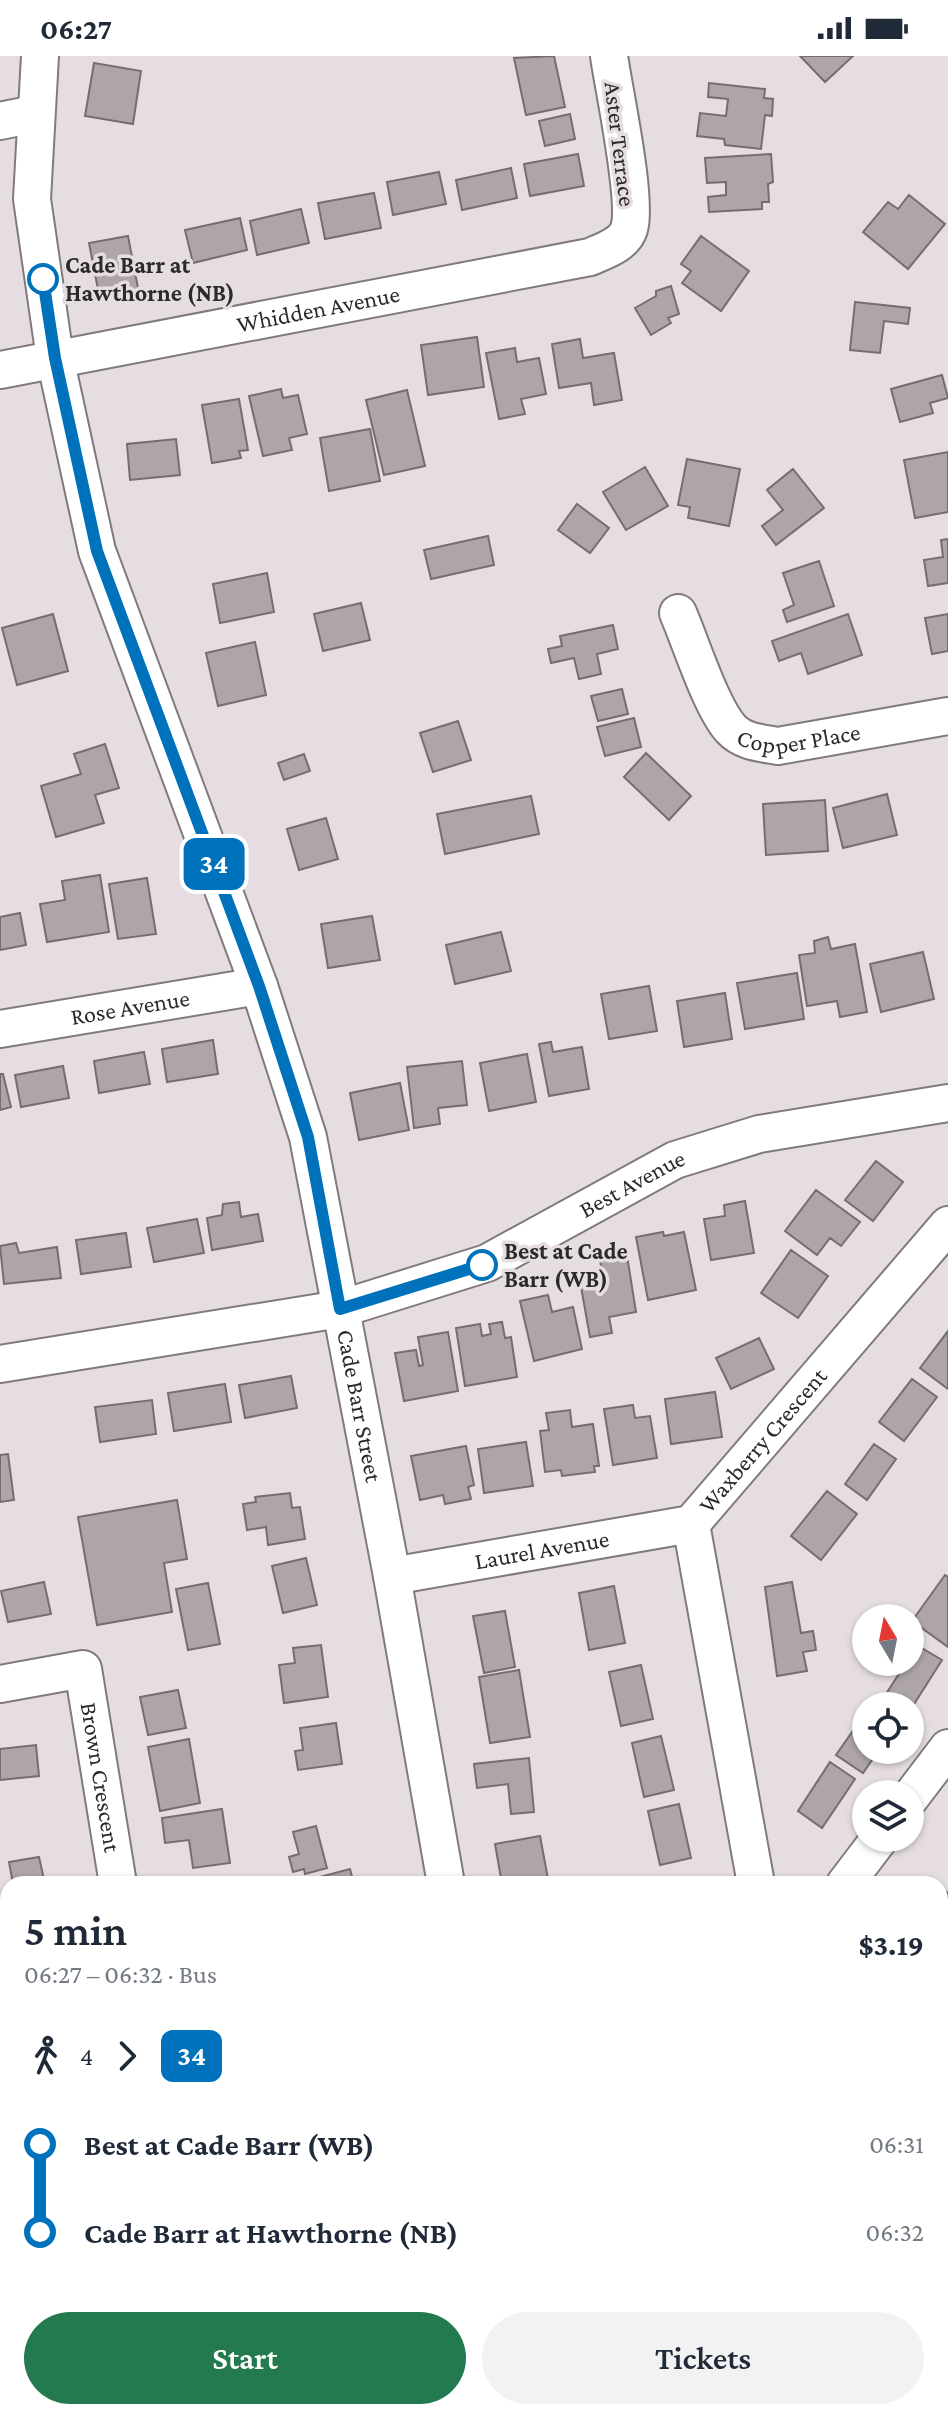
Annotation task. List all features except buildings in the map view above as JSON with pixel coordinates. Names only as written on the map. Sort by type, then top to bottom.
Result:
[{"type":"street","name":"Cade Barr Street","points":[[40,56],[17,118],[55,358],[97,551],[259,986],[308,1137],[392,1576],[445,1876]]},
{"type":"street","name":"Aster Terrace","points":[[609,56],[631,204],[629,231]]},
{"type":"street","name":"Whidden Avenue","points":[[0,370],[590,257],[614,246],[629,231]]},
{"type":"street","name":"Copper Place","points":[[678,613],[719,708],[731,729],[750,742],[778,746],[948,716]]},
{"type":"street","name":"Rose Avenue","points":[[0,1029],[259,986]]},
{"type":"street","name":"Best Avenue","points":[[0,1364],[340,1309],[487,1263],[675,1160],[759,1134],[948,1103]]},
{"type":"street","name":"Waxberry Crescent","points":[[755,1876],[691,1524],[948,1225]]},
{"type":"street","name":"Laurel Avenue","points":[[392,1576],[691,1524]]},
{"type":"street","name":"Brown Crescent","points":[[0,1684],[83,1669],[117,1876]]},
{"type":"street","points":[[924,1780],[948,1748]]},
{"type":"street","points":[[851,1876],[869,1852]]},
{"type":"bus line","name":"34","points":[[43,279],[55,358],[97,551],[259,986],[308,1137],[340,1309],[482,1265]]},
{"type":"place","name":"Cade Barr at Hawthorne (NB)","points":[[43,279]]},
{"type":"place","name":"Best at Cade Barr (WB)","points":[[482,1265]]}]
